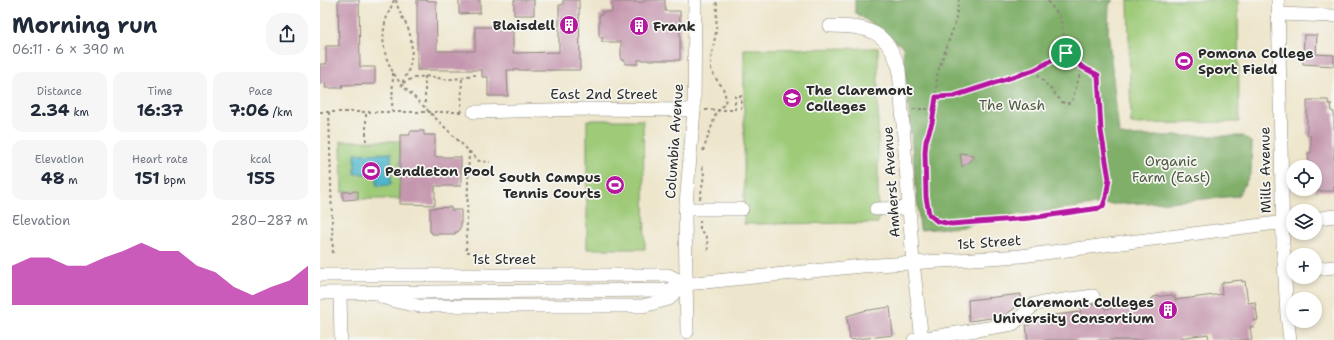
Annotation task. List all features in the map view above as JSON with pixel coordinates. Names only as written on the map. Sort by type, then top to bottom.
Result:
[{"type":"street","name":"Columbia Avenue","points":[[687,332],[683,285],[685,209],[694,110],[695,0]]},
{"type":"street","name":"Mills Avenue","points":[[1278,0],[1287,204]]},
{"type":"street","points":[[1278,14],[1334,16]]},
{"type":"street","name":"Amherst Avenue","points":[[830,26],[853,26],[874,32],[891,48],[896,58],[899,69],[919,340]]},
{"type":"street","name":"East 2nd Street","points":[[467,112],[584,109],[694,110]]},
{"type":"street","points":[[876,209],[909,208]]},
{"type":"street","points":[[685,209],[742,209]]},
{"type":"street","points":[[1322,217],[1334,216]]},
{"type":"street","name":"1st Street","points":[[320,293],[668,290],[683,285],[824,270],[1020,256],[1286,222]]},
{"type":"street","points":[[1322,268],[1334,267]]},
{"type":"street","name":"1st Street","points":[[320,275],[668,275],[683,285]]},
{"type":"street","name":"Mills Avenue","points":[[1288,284],[1287,315],[1290,340]]},
{"type":"street","points":[[340,293],[341,340]]},
{"type":"street","points":[[919,340],[1013,324],[1035,304],[1093,296]]},
{"type":"path","points":[[390,0],[395,0]]},
{"type":"path","points":[[395,0],[385,22],[383,46],[386,60],[393,72],[401,84],[480,161],[490,162]]},
{"type":"path","points":[[395,0],[400,15],[407,27],[411,43],[410,68],[401,84]]},
{"type":"path","points":[[702,155],[716,114],[720,110],[726,98],[723,88],[714,76],[711,69],[716,32],[716,0]]},
{"type":"path","points":[[959,0],[955,23],[937,74],[936,97],[925,152],[926,197],[929,214],[937,221],[951,224],[1030,218],[1100,208],[1103,206],[1109,179],[1101,131],[1098,75],[1082,67],[1066,53],[1066,45],[1060,17],[1047,0]]},
{"type":"path","points":[[936,97],[954,96],[1034,70],[1066,53]]},
{"type":"path","points":[[1034,70],[1062,102],[1067,104],[1072,101],[1082,67]]},
{"type":"path","points":[[392,112],[393,72]]},
{"type":"path","points":[[401,84],[409,80],[425,76],[451,79],[467,75],[476,75]]},
{"type":"path","points":[[425,76],[426,107]]},
{"type":"path","points":[[320,112],[467,112],[462,77]]},
{"type":"path","points":[[694,110],[735,110],[735,96],[741,96],[741,110]]},
{"type":"path","points":[[902,109],[934,109]]},
{"type":"path","points":[[329,112],[333,256]]},
{"type":"path","points":[[366,112],[366,140]]},
{"type":"path","points":[[469,150],[466,252],[475,252],[475,256]]},
{"type":"path","points":[[700,202],[704,175],[701,163]]},
{"type":"path","points":[[700,217],[700,230],[707,238],[708,252]]},
{"type":"green space","name":"The Wash","points":[[855,0],[1113,0],[1109,5],[1108,31],[1119,133],[1125,136],[1243,136],[1252,143],[1251,173],[1238,196],[1169,202],[1094,205],[983,219],[963,227],[920,230],[903,47],[855,12]]},
{"type":"green space","name":"Pomona College Sport Field","points":[[1128,0],[1238,0],[1239,122],[1131,124]]},
{"type":"green space","points":[[878,48],[878,223],[744,224],[744,49]]},
{"type":"green space","name":"South Campus Tennis Courts","points":[[587,120],[643,120],[645,249],[587,249]]},
{"type":"green space","name":"Pendleton Pool","points":[[341,141],[400,141],[400,199],[358,199],[358,191],[342,192]]},
{"type":"water","points":[[391,153],[391,185],[377,186],[377,174],[355,174],[355,154]]},
{"type":"building","points":[[338,0],[359,0],[360,67],[375,67],[375,84],[342,85],[343,88],[325,88],[326,83],[320,84],[320,64],[326,64],[326,46],[339,46]]},
{"type":"building","points":[[417,0],[436,1],[437,51],[475,51],[475,27],[513,27],[513,53],[559,52],[559,5],[563,5],[563,0],[579,0],[580,70],[507,70],[508,96],[488,96],[488,77],[482,77],[482,70],[417,70]]},
{"type":"building","points":[[459,0],[480,0],[480,13],[459,14]]},
{"type":"building","name":"Blaisdell","points":[[514,0],[534,0],[534,15],[514,15]]},
{"type":"building","name":"Frank","points":[[644,0],[665,0],[665,11],[680,11],[680,60],[638,60],[638,64],[625,64],[625,60],[621,60],[621,42],[602,42],[602,37],[599,37],[599,15],[602,15],[602,12],[612,12],[612,2],[644,2]]},
{"type":"building","points":[[1304,35],[1317,35],[1316,54],[1334,55],[1334,66],[1303,64]]},
{"type":"building","points":[[1307,100],[1328,100],[1329,104],[1331,104],[1332,112],[1334,112],[1334,191],[1322,191],[1322,160],[1309,160],[1308,153],[1311,153],[1311,143],[1310,135],[1307,135]]},
{"type":"building","points":[[410,131],[424,131],[424,135],[435,135],[435,157],[461,157],[461,186],[435,186],[435,205],[400,204],[400,135],[410,135]]},
{"type":"building","points":[[960,153],[974,155],[970,161],[962,167]]},
{"type":"building","points":[[358,191],[358,199],[343,200],[343,192]]},
{"type":"building","points":[[451,207],[451,210],[461,210],[461,226],[458,232],[455,232],[455,234],[432,234],[432,232],[430,232],[430,208]]},
{"type":"building","name":"Claremont Colleges University Consortium","points":[[1242,280],[1242,282],[1245,281],[1248,303],[1255,302],[1258,320],[1254,320],[1255,326],[1250,327],[1252,340],[1209,340],[1208,334],[1180,338],[1180,340],[1028,340],[1026,325],[1030,325],[1029,321],[1046,319],[1045,316],[1081,312],[1080,308],[1082,308],[1082,306],[1095,304],[1102,304],[1105,309],[1151,303],[1151,299],[1153,299],[1153,297],[1172,295],[1173,297],[1175,296],[1175,300],[1222,294],[1221,284],[1223,284],[1223,282]]},
{"type":"building","points":[[1021,294],[1022,304],[1014,304],[1015,308],[1005,315],[969,321],[968,300]]},
{"type":"building","points":[[890,307],[893,335],[850,340],[847,316],[863,311]]},
{"type":"place","name":"Blaisdell","points":[[569,25]]},
{"type":"place","name":"Frank","points":[[639,26]]},
{"type":"place","name":"Pomona College Sport Field","points":[[1184,61]]},
{"type":"place","name":"The Claremont Colleges","points":[[792,98]]},
{"type":"place","name":"Pendleton Pool","points":[[371,171]]},
{"type":"place","name":"South Campus Tennis Courts","points":[[615,185]]},
{"type":"place","name":"Claremont Colleges University Consortium","points":[[1168,310]]},
{"type":"route","points":[[1066,53],[1082,67],[1098,75],[1101,131],[1109,179],[1103,206],[1100,208],[1030,218],[951,224],[937,221],[929,214],[926,197],[925,152],[936,97],[954,96],[1034,70],[1066,53]]},
{"type":"park label","name":"Organic Farm (East)","points":[[1171,170]]}]
